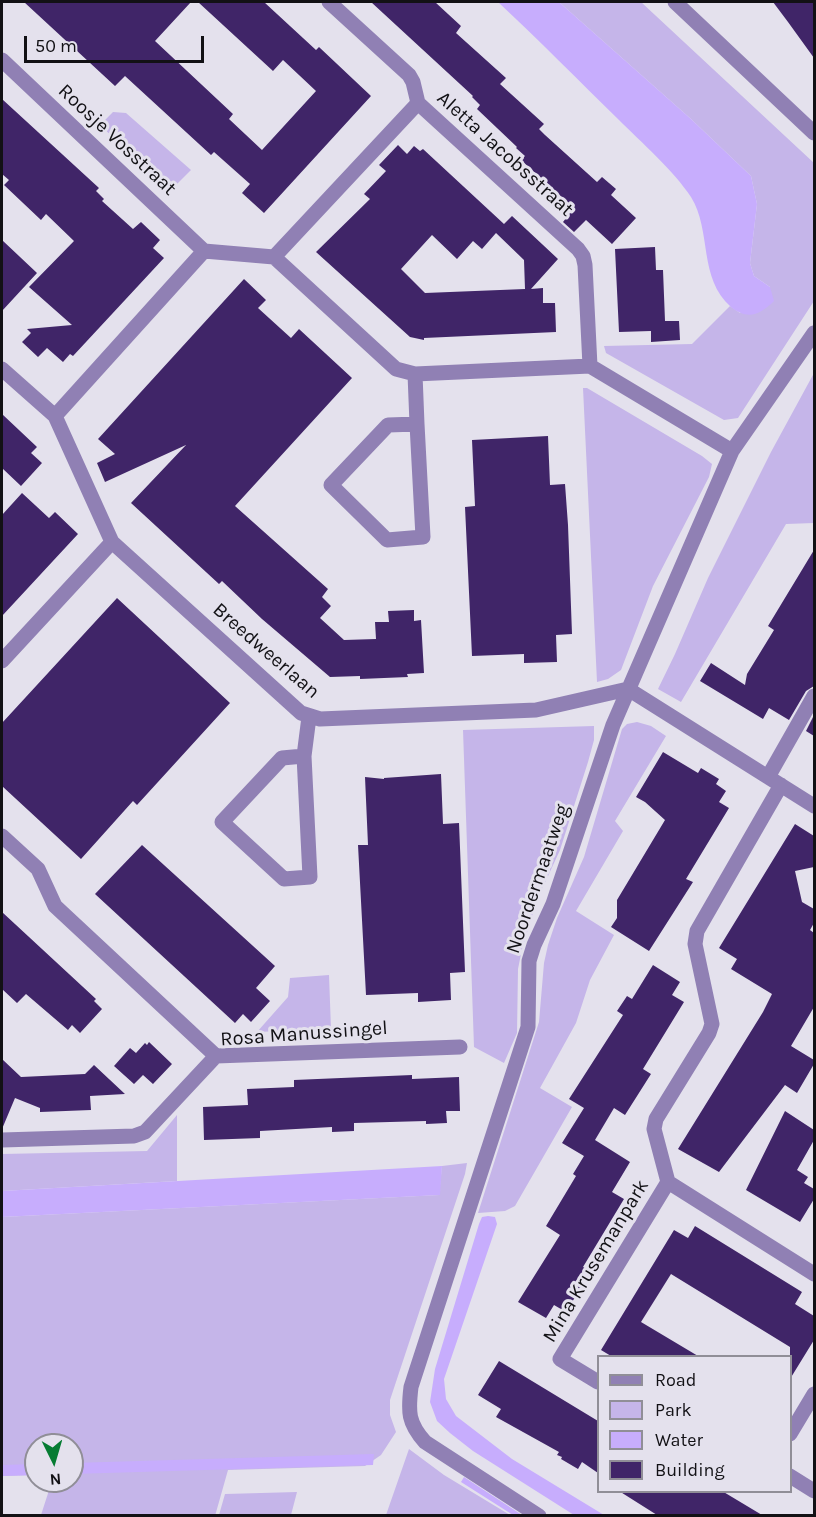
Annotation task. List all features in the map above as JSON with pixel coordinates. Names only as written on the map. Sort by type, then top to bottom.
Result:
[{"type":"street","name":"Aletta Jacobsstraat","points":[[329,2],[409,75],[418,103],[578,249],[583,256],[590,366]]},
{"type":"street","points":[[675,2],[814,134]]},
{"type":"street","name":"Roosje Vosstraat","points":[[2,60],[204,251]]},
{"type":"street","points":[[274,257],[418,103]]},
{"type":"street","points":[[55,416],[204,251],[274,257],[396,369],[415,374],[590,366],[732,451]]},
{"type":"street","name":"Noordermaatweg","points":[[539,1515],[425,1442],[411,1424],[410,1393],[528,1027],[528,961],[553,904],[613,725],[732,451],[814,333]]},
{"type":"street","name":"Breedweerlaan","points":[[2,369],[55,416],[112,542],[301,713],[320,719],[536,710],[628,689]]},
{"type":"street","points":[[415,374],[423,537],[387,540],[331,485],[388,424],[417,424]]},
{"type":"street","points":[[2,661],[112,542]]},
{"type":"street","points":[[628,689],[814,806]]},
{"type":"street","points":[[768,777],[814,696]]},
{"type":"street","points":[[304,756],[282,758],[222,822],[284,879],[310,877],[304,756],[309,717]]},
{"type":"street","name":"Mina Krusemanpark","points":[[597,1381],[560,1359],[668,1182],[654,1129],[656,1119],[709,1033],[712,1024],[695,944],[697,931],[781,785]]},
{"type":"street","points":[[2,836],[38,869],[55,906],[216,1056]]},
{"type":"street","name":"Rosa Manussingel","points":[[2,1140],[135,1136],[145,1132],[216,1056],[460,1047]]},
{"type":"street","points":[[668,1182],[814,1274]]},
{"type":"street","points":[[792,1431],[814,1394]]},
{"type":"street","points":[[792,1477],[814,1491]]},
{"type":"green space","points":[[559,2],[641,2],[814,163],[814,301],[738,418],[724,420],[606,353],[604,346],[692,344],[730,306],[740,313],[770,287],[754,276],[750,263],[757,204],[751,176],[691,119]]},
{"type":"green space","points":[[113,112],[126,113],[191,170],[170,191],[100,125]]},
{"type":"green space","points":[[814,373],[814,523],[786,524],[681,702],[658,689],[708,578],[771,452]]},
{"type":"green space","points":[[583,388],[587,388],[712,464],[709,477],[653,586],[621,670],[608,679],[597,682]]},
{"type":"green space","points":[[637,722],[651,726],[666,736],[615,821],[623,831],[576,911],[614,935],[590,980],[576,1023],[540,1088],[572,1107],[515,1206],[505,1211],[478,1213],[539,1022],[544,963],[548,945],[557,918],[584,857],[622,729],[627,724]]},
{"type":"green space","points":[[594,726],[594,740],[588,762],[560,850],[537,900],[522,949],[518,969],[517,1033],[504,1063],[474,1047],[463,730]]},
{"type":"green space","points":[[329,975],[331,1029],[257,1032],[288,997],[290,978]]},
{"type":"green space","points":[[177,1115],[177,1181],[2,1191],[2,1154],[147,1151]]},
{"type":"green space","points":[[467,1163],[390,1400],[390,1415],[396,1432],[381,1455],[365,1466],[228,1470],[215,1516],[41,1515],[48,1493],[84,1493],[84,1433],[24,1433],[24,1475],[2,1476],[2,1217],[439,1195],[442,1166]]},
{"type":"green space","points":[[409,1449],[444,1475],[510,1515],[386,1515]]},
{"type":"green space","points":[[297,1492],[291,1515],[219,1515],[225,1494]]},
{"type":"water","points":[[498,2],[559,2],[691,119],[751,176],[757,204],[750,263],[754,276],[770,287],[774,301],[769,306],[749,315],[731,307],[714,282],[697,210],[684,187],[657,157]]},
{"type":"water","points":[[442,1166],[440,1195],[2,1217],[2,1191]]},
{"type":"water","points":[[482,1217],[495,1217],[497,1224],[444,1379],[446,1399],[456,1416],[512,1459],[604,1515],[574,1515],[473,1451],[437,1421],[430,1402],[435,1369],[479,1224]]},
{"type":"water","points":[[374,1454],[373,1465],[84,1474],[84,1463]]},
{"type":"water","points":[[24,1464],[24,1475],[2,1476],[2,1465]]},
{"type":"water","points":[[464,1477],[522,1515],[513,1515],[461,1482]]},
{"type":"building","points":[[24,2],[191,2],[155,41],[233,114],[229,119],[262,150],[316,91],[283,60],[273,71],[198,2],[264,2],[316,50],[319,47],[371,96],[264,213],[242,193],[250,184],[214,152],[211,155],[125,76],[115,86]]},
{"type":"building","points":[[371,2],[435,2],[461,26],[456,33],[506,78],[500,84],[544,124],[539,129],[597,182],[602,177],[616,189],[611,195],[636,218],[612,244],[586,220],[574,232],[563,222],[574,208],[521,160],[525,156],[477,109],[480,105],[473,96]]},
{"type":"building","points":[[773,2],[814,2],[814,58],[788,22]]},
{"type":"building","points":[[2,99],[99,188],[96,191],[104,199],[102,201],[133,229],[141,222],[160,240],[153,248],[164,258],[73,356],[70,354],[63,362],[47,348],[38,357],[22,342],[31,333],[27,329],[72,325],[29,287],[74,241],[46,214],[41,220],[4,185],[9,180],[2,174]]},
{"type":"building","points":[[398,145],[407,154],[414,146],[420,151],[423,149],[504,224],[512,216],[558,259],[531,289],[543,288],[543,303],[555,303],[556,332],[424,338],[424,340],[410,337],[316,252],[370,199],[364,194],[386,171],[379,165]],"holes":[[[496,233],[524,260],[525,289],[425,293],[401,269],[432,235],[457,259],[473,241],[482,249]]]},
{"type":"building","points":[[2,240],[37,273],[2,311]]},
{"type":"building","points":[[655,247],[656,270],[663,270],[665,321],[679,321],[680,340],[651,342],[651,331],[619,332],[615,249]]},
{"type":"building","points":[[244,279],[266,300],[258,308],[291,338],[299,329],[352,378],[235,506],[328,589],[322,597],[331,606],[320,618],[344,640],[376,639],[375,622],[389,622],[388,611],[414,610],[414,621],[421,620],[424,673],[407,674],[408,677],[360,679],[360,676],[330,677],[262,619],[222,581],[219,584],[131,503],[186,445],[105,482],[97,463],[115,454],[98,439]]},
{"type":"building","points":[[2,414],[37,447],[31,453],[42,463],[21,486],[2,468]]},
{"type":"building","points":[[548,436],[550,485],[565,484],[572,634],[556,635],[557,662],[524,663],[524,654],[472,656],[465,507],[475,506],[472,440]]},
{"type":"building","points":[[22,493],[49,518],[55,512],[78,534],[2,616],[2,515]]},
{"type":"building","points":[[814,550],[814,686],[806,691],[789,720],[769,708],[763,719],[700,681],[711,663],[745,685],[747,674],[774,630],[768,626]]},
{"type":"building","points":[[117,598],[230,703],[137,805],[133,801],[81,859],[2,786],[2,723]]},
{"type":"building","points":[[814,715],[814,736],[806,731]]},
{"type":"building","points":[[663,752],[698,773],[701,768],[719,779],[716,784],[726,791],[719,802],[729,808],[686,879],[693,882],[649,951],[611,927],[617,918],[617,900],[665,820],[636,797]]},
{"type":"building","points":[[441,774],[443,824],[459,823],[465,972],[450,973],[451,1000],[418,1002],[418,993],[366,995],[358,845],[368,845],[365,777],[384,779]]},
{"type":"building","points":[[795,824],[814,836],[814,867],[795,871],[802,902],[814,909],[814,923],[810,930],[814,933],[814,1007],[791,1046],[814,1060],[814,1064],[797,1093],[785,1085],[719,1172],[678,1149],[772,994],[731,969],[737,959],[719,948]]},
{"type":"building","points":[[142,845],[275,966],[256,988],[270,1001],[251,1022],[243,1014],[235,1023],[95,894]]},
{"type":"building","points":[[2,912],[96,999],[94,1001],[102,1009],[80,1033],[72,1025],[68,1030],[26,994],[17,1003],[2,989]]},
{"type":"building","points":[[653,965],[680,982],[672,995],[684,1002],[643,1069],[651,1074],[625,1115],[614,1108],[595,1140],[630,1162],[612,1192],[624,1199],[583,1267],[591,1271],[566,1312],[554,1305],[546,1318],[518,1302],[560,1235],[546,1226],[576,1176],[573,1174],[584,1156],[562,1143],[584,1108],[569,1099],[623,1015],[617,1011],[627,996],[632,999]]},
{"type":"building","points":[[149,1042],[172,1064],[153,1084],[143,1075],[134,1084],[114,1066],[130,1048],[136,1053],[145,1043],[147,1045]]},
{"type":"building","points":[[2,1059],[21,1077],[85,1074],[94,1065],[125,1094],[90,1096],[91,1110],[40,1112],[40,1108],[15,1098],[2,1129]]},
{"type":"building","points":[[412,1075],[412,1079],[459,1077],[460,1111],[446,1111],[447,1123],[426,1124],[426,1121],[354,1123],[354,1131],[332,1132],[332,1127],[260,1131],[260,1138],[204,1140],[203,1107],[248,1105],[247,1089],[294,1087],[294,1080]]},
{"type":"building","points":[[785,1111],[814,1130],[814,1140],[797,1170],[808,1177],[804,1183],[814,1189],[814,1199],[800,1222],[746,1190]]},
{"type":"building","points":[[695,1226],[802,1292],[795,1304],[814,1316],[814,1340],[792,1376],[790,1347],[671,1274],[641,1322],[696,1355],[609,1355],[601,1350],[674,1230],[688,1238]]},
{"type":"building","points":[[499,1361],[597,1420],[597,1472],[582,1462],[578,1469],[561,1459],[562,1457],[557,1455],[559,1452],[496,1417],[501,1409],[478,1395]]},
{"type":"building","points":[[622,1493],[725,1493],[762,1515],[657,1515]]}]
